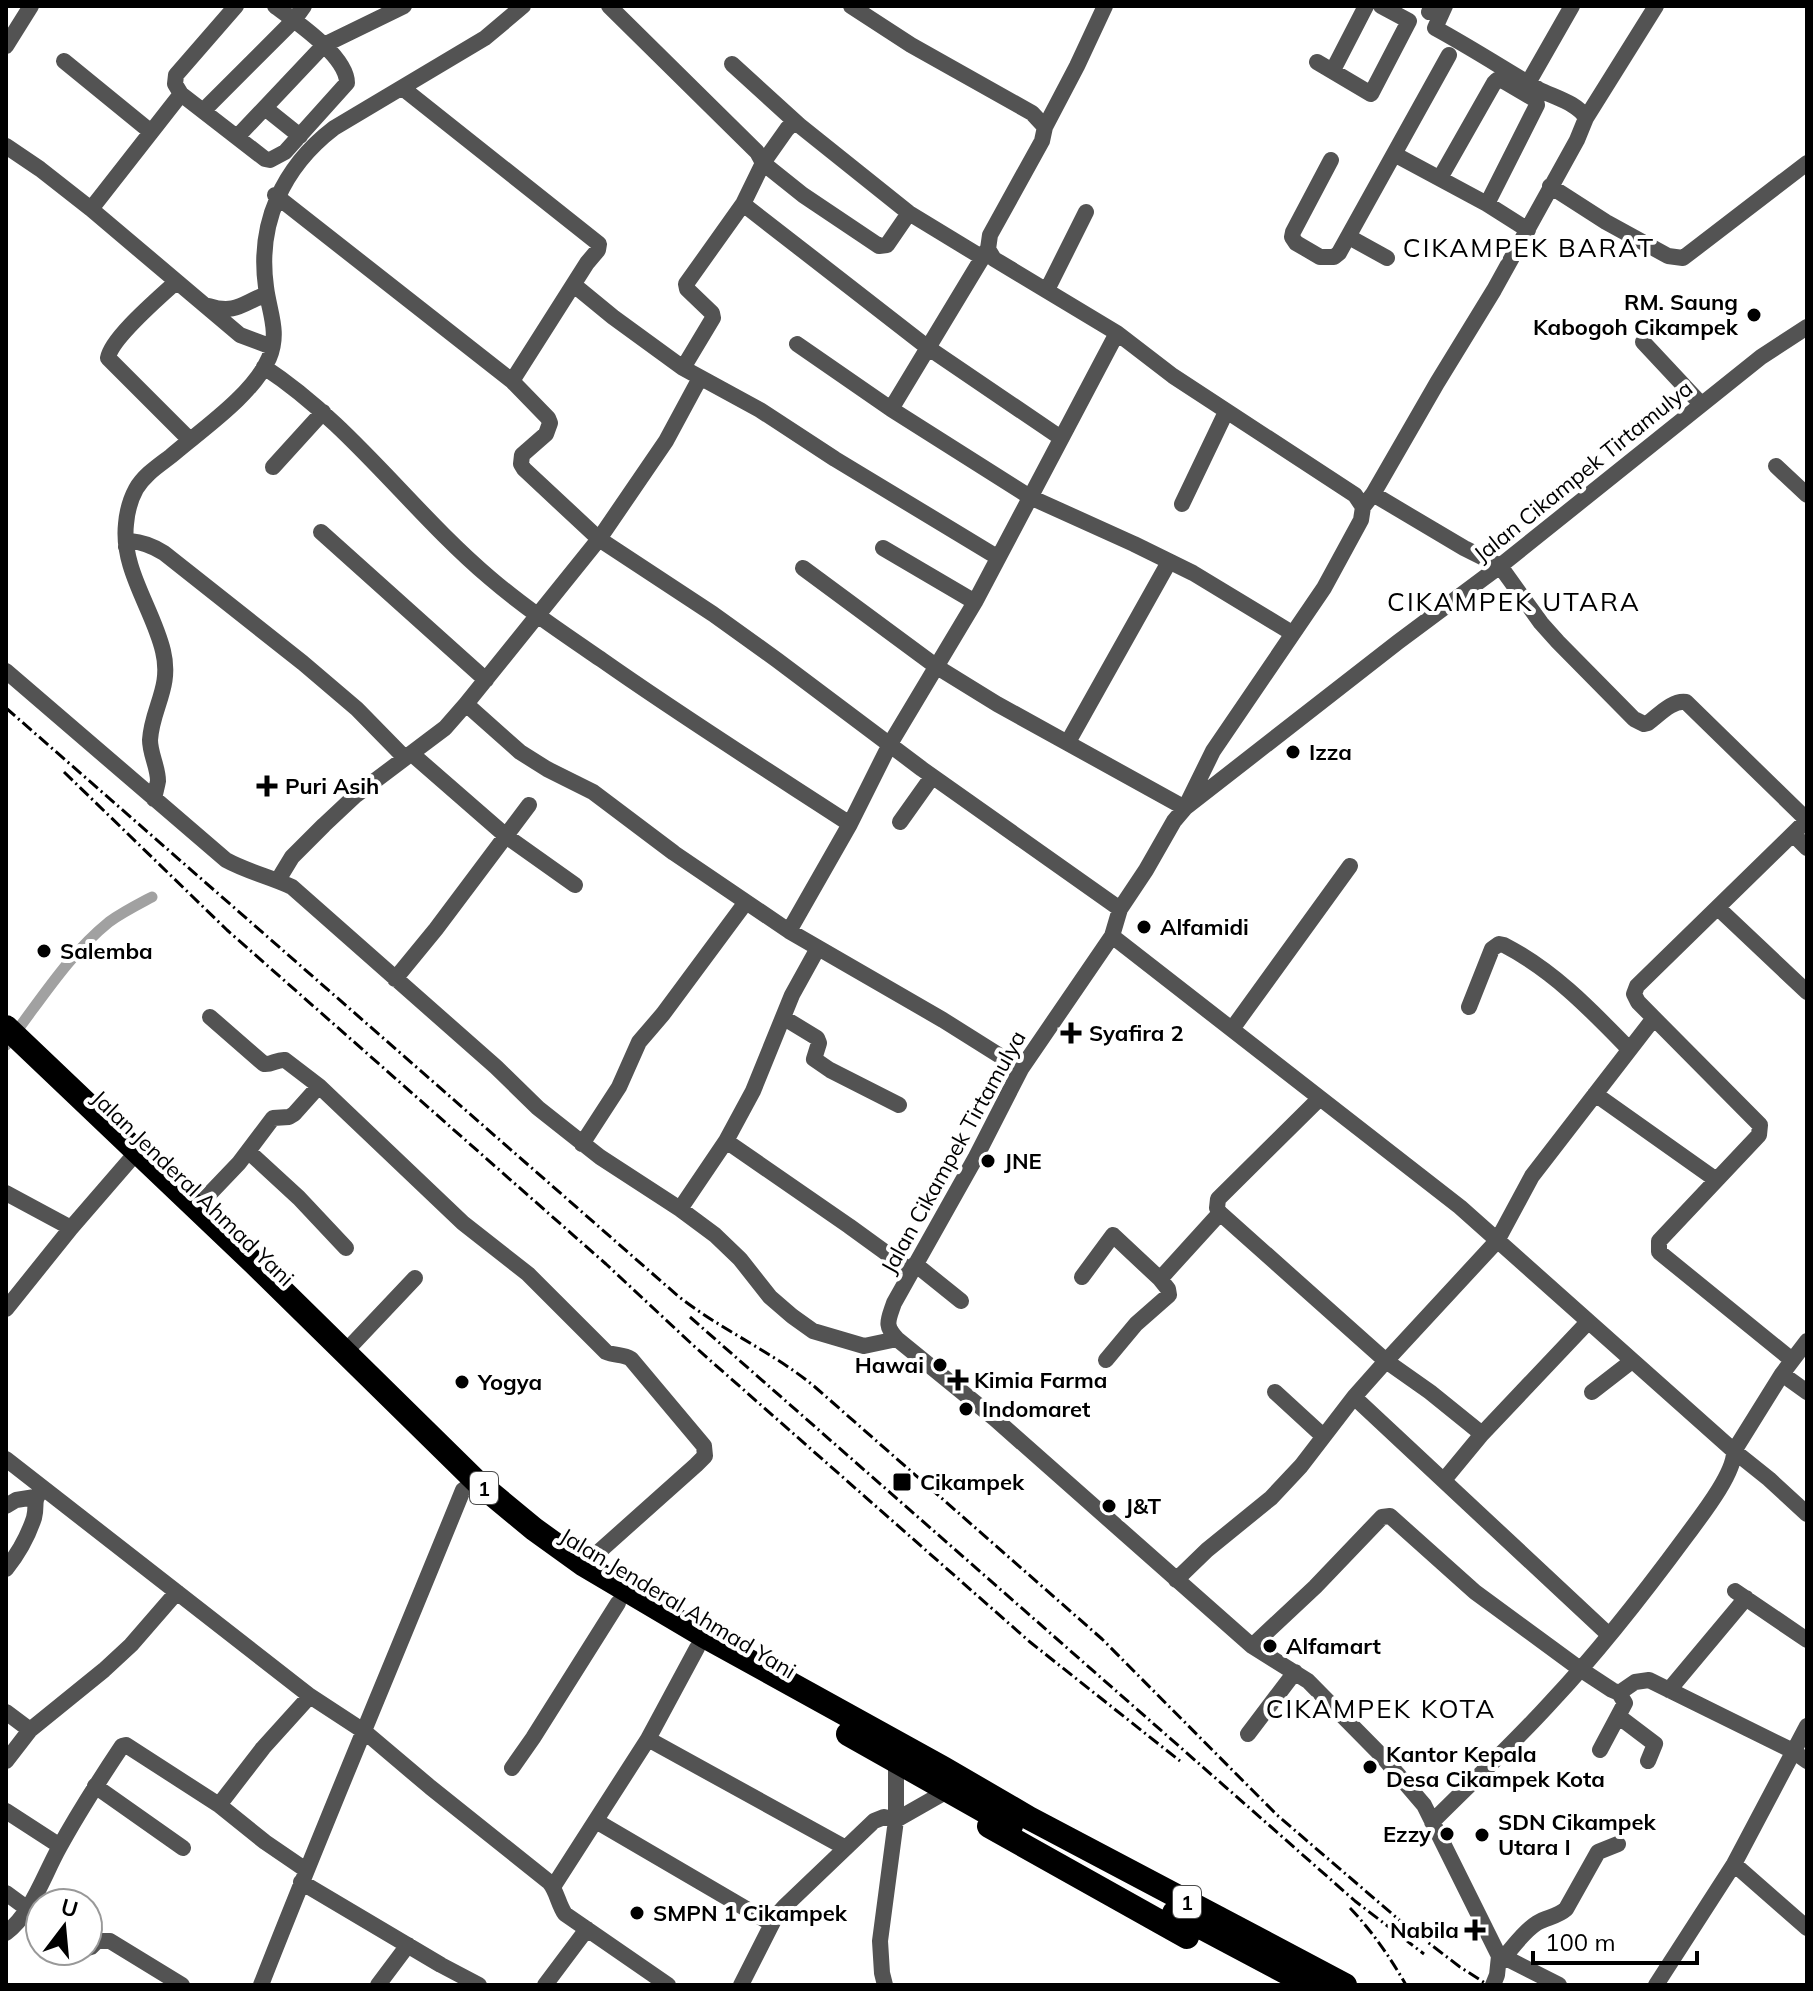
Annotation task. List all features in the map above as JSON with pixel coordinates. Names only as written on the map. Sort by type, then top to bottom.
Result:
[{"type":"highway","name":"Jalan Jenderal Ahmad Yani","points":[[12,1040],[129,1161],[469,1486],[553,1561],[618,1603],[896,1762],[945,1780],[969,1803],[1017,1820]]},
{"type":"highway","name":"Jalan Jenderal Ahmad Yani","points":[[12,1040],[196,1208],[345,1352],[469,1486],[584,1565],[945,1780],[1310,1985]]},
{"type":"highway","points":[[945,1780],[1000,1791],[1357,1978],[1365,1985]]},
{"type":"highway","points":[[969,1803],[990,1827],[1277,1985]]},
{"type":"highway","name":"1","points":[[1017,1820],[1345,1985]]},
{"type":"street","points":[[6,46],[31,6]]},
{"type":"street","points":[[236,6],[176,75],[175,84],[181,94],[270,160],[285,152],[347,83],[344,69],[324,45],[275,6]]},
{"type":"street","points":[[203,111],[294,20],[304,6]]},
{"type":"street","points":[[237,137],[324,45],[404,6]]},
{"type":"street","points":[[154,799],[158,783],[150,737],[164,689],[166,666],[160,639],[140,592],[132,543],[126,527],[136,489],[144,478],[248,389],[264,367],[272,347],[275,325],[267,294],[263,256],[280,198],[295,166],[316,142],[351,117],[485,38],[523,6]]},
{"type":"street","points":[[280,198],[306,163],[345,126],[487,40],[533,6]]},
{"type":"street","points":[[609,6],[757,152],[763,163],[803,195],[879,246],[887,245],[909,213]]},
{"type":"street","points":[[851,6],[911,45],[1032,113],[1045,127]]},
{"type":"street","points":[[891,409],[985,254],[990,235],[1042,141],[1045,127],[1105,6]]},
{"type":"street","points":[[1333,70],[1366,6]]},
{"type":"street","points":[[1381,6],[1428,16]]},
{"type":"street","points":[[1398,6],[1428,16],[1528,83],[1583,112],[1586,118]]},
{"type":"street","points":[[1528,83],[1572,6]]},
{"type":"street","points":[[803,568],[937,667],[997,704],[1185,808],[1213,751],[1324,588],[1368,501],[1528,230],[1586,118],[1656,6]]},
{"type":"street","points":[[1317,62],[1371,94],[1428,16]]},
{"type":"street","points":[[1331,160],[1292,237],[1296,243],[1320,257],[1334,257],[1339,253],[1449,55]]},
{"type":"street","points":[[64,61],[151,132]]},
{"type":"street","points":[[732,64],[799,125],[909,213],[994,259],[1117,333],[1173,376],[1355,495],[1500,566],[1541,623],[1634,719],[1648,723],[1674,703],[1686,702],[1807,820],[1637,986],[1635,998],[1760,1125],[1759,1135],[1659,1241],[1659,1252],[1787,1367],[1807,1392]]},
{"type":"street","points":[[1440,178],[1494,83],[1502,80],[1536,100],[1537,105],[1487,204]]},
{"type":"street","points":[[405,90],[599,244],[512,381]]},
{"type":"street","points":[[91,209],[181,94]]},
{"type":"street","points":[[265,108],[300,136]]},
{"type":"street","points":[[683,368],[713,318],[686,284],[743,204],[763,163],[787,129],[791,125],[799,125]]},
{"type":"street","points":[[6,146],[91,209],[240,335],[272,347]]},
{"type":"street","points":[[1394,154],[1528,230]]},
{"type":"street","points":[[1550,186],[1668,256],[1683,258],[1807,163]]},
{"type":"street","points":[[280,198],[512,381],[548,418],[550,423],[546,434],[522,455],[521,464],[599,539],[713,614],[932,777],[1120,909]]},
{"type":"street","points":[[743,204],[927,347],[1061,438]]},
{"type":"street","points":[[1047,290],[1086,212]]},
{"type":"street","points":[[1349,237],[1387,258]]},
{"type":"street","points":[[176,282],[129,327],[108,358],[190,440]]},
{"type":"street","points":[[574,285],[683,368],[760,410],[997,557]]},
{"type":"street","points":[[203,304],[219,310],[233,310],[267,294]]},
{"type":"street","points":[[789,931],[850,824],[890,744],[975,602],[1117,333]]},
{"type":"street","name":"Jalan Cikampek Tirtamulya","points":[[897,1339],[888,1329],[894,1303],[976,1157],[1021,1069],[1112,936],[1120,909],[1185,808],[1500,566],[1761,357],[1805,333]]},
{"type":"street","points":[[1643,342],[1701,404]]},
{"type":"street","points":[[797,344],[891,409],[1030,497],[1169,562],[1292,633]]},
{"type":"street","points":[[264,367],[294,387],[337,424],[445,537],[537,615],[641,688],[850,824]]},
{"type":"street","points":[[278,880],[292,857],[356,795],[445,728],[466,704],[599,539],[666,441],[700,378]]},
{"type":"street","points":[[273,467],[323,412]]},
{"type":"street","points":[[1182,504],[1226,412]]},
{"type":"street","points":[[1776,466],[1807,495]]},
{"type":"street","points":[[321,532],[486,680]]},
{"type":"street","points":[[132,543],[164,553],[303,663],[506,836],[575,885]]},
{"type":"street","points":[[883,548],[975,602]]},
{"type":"street","points":[[1068,742],[1169,562]]},
{"type":"street","points":[[6,671],[226,860],[292,887],[314,905],[538,1108],[582,1144],[715,1235],[740,1259],[770,1297],[792,1316],[813,1331],[864,1346],[897,1339],[994,1418],[1252,1646],[1308,1681],[1382,1756],[1424,1805],[1502,1956],[1559,1985]]},
{"type":"street","points":[[466,704],[520,752],[593,792],[674,853],[789,931],[1021,1069]]},
{"type":"street","points":[[900,822],[932,777]]},
{"type":"street","points":[[395,979],[529,805]]},
{"type":"street","points":[[1793,834],[1807,848]]},
{"type":"street","points":[[1232,1029],[1350,866]]},
{"type":"street","points":[[582,1144],[619,1087],[639,1042],[746,902]]},
{"type":"street","points":[[1718,908],[1807,992]]},
{"type":"street","points":[[1112,936],[1460,1207],[1807,1514]]},
{"type":"street","points":[[1469,1007],[1492,949],[1499,944],[1504,945],[1535,962],[1557,979],[1629,1049]]},
{"type":"street","points":[[680,1209],[726,1141],[753,1091],[792,995],[818,948]]},
{"type":"street","points":[[210,1017],[264,1064],[285,1060],[319,1086],[463,1223],[528,1274],[606,1352],[631,1359],[704,1446],[705,1456],[696,1465],[584,1565]]},
{"type":"street","points":[[784,1018],[817,1038],[819,1043],[814,1059],[899,1105]]},
{"type":"street","points":[[1176,1580],[1207,1550],[1271,1498],[1301,1466],[1354,1397],[1497,1241],[1532,1176],[1654,1018]]},
{"type":"street","points":[[196,1208],[239,1163],[273,1118],[294,1114],[319,1086]]},
{"type":"street","points":[[1595,1094],[1715,1179]]},
{"type":"street","points":[[1319,1099],[1218,1199],[1217,1208],[1386,1361],[1482,1434]]},
{"type":"street","points":[[726,1141],[961,1301]]},
{"type":"street","points":[[248,1151],[299,1198],[346,1248]]},
{"type":"street","points":[[6,1309],[129,1161]]},
{"type":"street","points":[[6,1193],[71,1228]]},
{"type":"street","points":[[1160,1279],[1220,1213]]},
{"type":"street","points":[[1082,1277],[1113,1235],[1168,1289],[1169,1295],[1136,1324],[1106,1360]]},
{"type":"street","points":[[345,1352],[415,1278]]},
{"type":"street","points":[[1444,1480],[1482,1434],[1588,1322]]},
{"type":"street","points":[[1432,1822],[1553,1701],[1662,1569],[1702,1515],[1731,1468],[1734,1451],[1807,1341]]},
{"type":"street","points":[[1592,1392],[1632,1361]]},
{"type":"street","points":[[1275,1392],[1323,1436]]},
{"type":"street","points":[[1354,1397],[1609,1635]]},
{"type":"street","points":[[6,1459],[39,1492],[177,1592],[310,1696],[365,1732],[553,1887],[565,1914],[668,1985]]},
{"type":"street","points":[[261,1985],[469,1486]]},
{"type":"street","points":[[6,1506],[39,1492]]},
{"type":"street","points":[[6,1569],[22,1546],[35,1515],[39,1492]]},
{"type":"street","points":[[1252,1646],[1315,1587],[1382,1517],[1390,1516],[1475,1592],[1580,1669],[1619,1693],[1625,1703],[1600,1750]]},
{"type":"street","points":[[6,1761],[30,1730],[117,1659],[177,1592]]},
{"type":"street","points":[[1669,1690],[1740,1594],[1807,1640]]},
{"type":"street","points":[[512,1768],[618,1603]]},
{"type":"street","points":[[553,1887],[648,1739],[697,1648]]},
{"type":"street","points":[[1248,1734],[1295,1672]]},
{"type":"street","points":[[1619,1693],[1635,1682],[1649,1680],[1800,1756]]},
{"type":"street","points":[[219,1805],[263,1748],[310,1696]]},
{"type":"street","points":[[6,1712],[30,1730]]},
{"type":"street","points":[[1618,1716],[1655,1744],[1648,1761]]},
{"type":"street","points":[[1656,1985],[1800,1756],[1807,1726]]},
{"type":"street","points":[[648,1739],[844,1847]]},
{"type":"street","points":[[44,1887],[60,1846],[95,1786],[122,1746],[126,1745],[219,1805],[304,1876],[408,1945],[479,1985]]},
{"type":"street","points":[[885,1985],[880,1941],[896,1820],[896,1762]]},
{"type":"street","points":[[896,1820],[945,1780]]},
{"type":"street","points":[[95,1786],[183,1848]]},
{"type":"street","points":[[6,1811],[60,1846]]},
{"type":"street","points":[[741,1985],[784,1907],[874,1821],[884,1817],[896,1820]]},
{"type":"street","points":[[596,1821],[772,1924]]},
{"type":"street","points":[[1493,1985],[1502,1956],[1529,1929],[1566,1909],[1598,1852],[1618,1844]]},
{"type":"street","points":[[1734,1864],[1807,1928]]},
{"type":"street","points":[[6,1893],[24,1906]]},
{"type":"street","points":[[6,1933],[24,1919]]},
{"type":"street","points":[[545,1985],[587,1929]]},
{"type":"street","points":[[104,1941],[110,1941],[182,1985]]},
{"type":"street","points":[[378,1985],[408,1945]]},
{"type":"waterway","points":[[6,1045],[94,935],[114,918],[152,897]]},
{"type":"railway","points":[[6,708],[678,1296],[815,1387],[1102,1639],[1277,1815],[1404,1924],[1488,1985]]},
{"type":"railway","points":[[64,772],[227,930],[606,1264],[695,1347],[1030,1642],[1180,1761]]},
{"type":"railway","points":[[690,1317],[1355,1901],[1424,1954]]},
{"type":"railway","points":[[1350,1908],[1394,1964],[1406,1985]]},
{"type":"place","name":"RM. Saung Kabogoh Cikampek","points":[[1754,315]]},
{"type":"place","name":"Izza","points":[[1293,752]]},
{"type":"place","name":"Puri Asih","points":[[267,786]]},
{"type":"place","name":"Alfamidi","points":[[1144,927]]},
{"type":"place","name":"Salemba","points":[[44,951]]},
{"type":"place","name":"Syafira 2","points":[[1071,1033]]},
{"type":"place","name":"JNE","points":[[988,1161]]},
{"type":"place","name":"Hawai","points":[[940,1365]]},
{"type":"place","name":"Kimia Farma","points":[[958,1380]]},
{"type":"place","name":"Yogya","points":[[462,1382]]},
{"type":"place","name":"Indomaret","points":[[966,1409]]},
{"type":"place","name":"Cikampek","points":[[902,1482]]},
{"type":"place","name":"J&T","points":[[1109,1506]]},
{"type":"place","name":"Alfamart","points":[[1270,1646]]},
{"type":"place","name":"Kantor Kepala Desa Cikampek Kota","points":[[1370,1767]]},
{"type":"place","name":"Ezzy","points":[[1447,1834]]},
{"type":"place","name":"SDN Cikampek Utara I","points":[[1482,1835]]},
{"type":"place","name":"SMPN 1 Cikampek","points":[[637,1913]]},
{"type":"place","name":"Nabila","points":[[1475,1930]]},
{"type":"district","name":"CIKAMPEK BARAT","points":[[1529,247]]},
{"type":"district","name":"CIKAMPEK UTARA","points":[[1514,601]]},
{"type":"district","name":"CIKAMPEK KOTA","points":[[1381,1708]]}]
